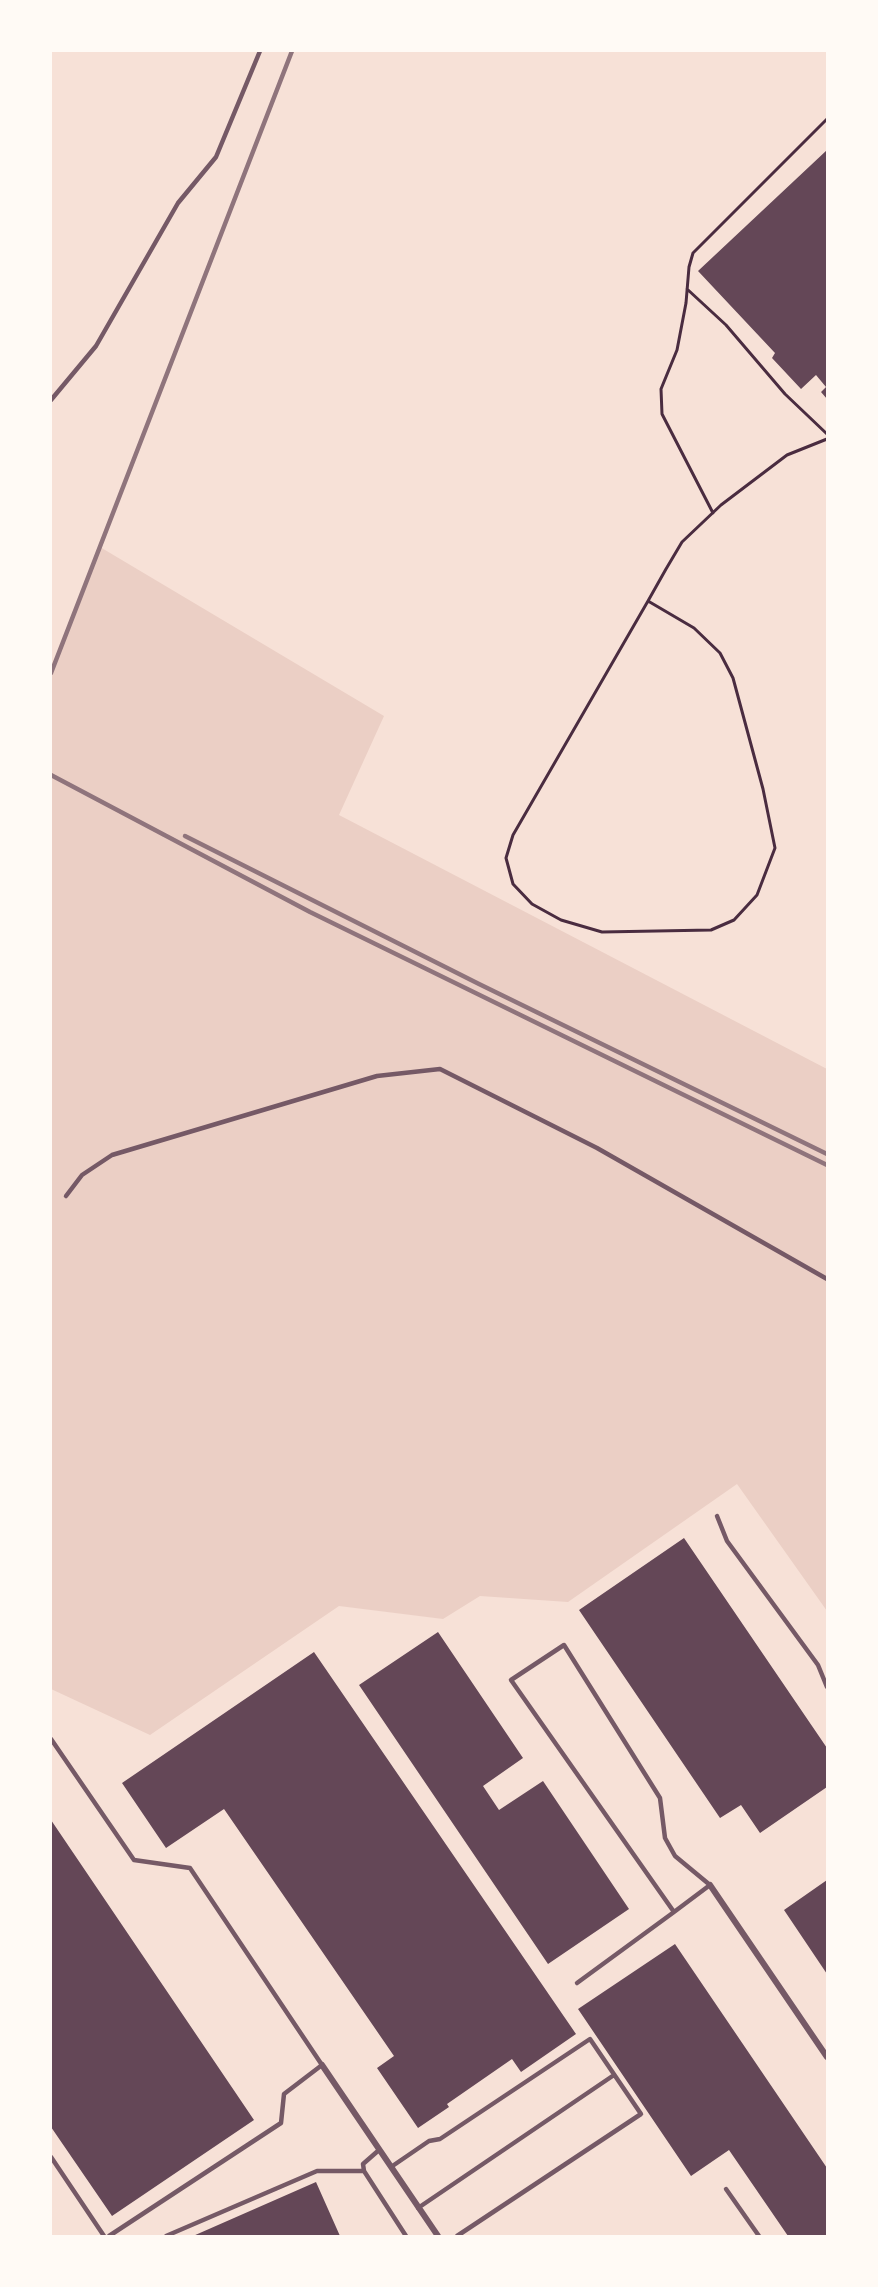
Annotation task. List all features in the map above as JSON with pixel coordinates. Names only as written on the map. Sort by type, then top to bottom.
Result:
[{"type":"street","points":[[710,1885],[827,2057]]},
{"type":"street","points":[[322,2065],[437,2236]]},
{"type":"lane","points":[[51,400],[96,346],[178,202],[216,156],[260,51]]},
{"type":"lane","points":[[66,1196],[82,1175],[112,1155],[377,1076],[440,1069],[597,1148],[827,1279]]},
{"type":"lane","points":[[717,1516],[727,1541],[818,1665],[827,1687]]},
{"type":"lane","points":[[577,1983],[674,1912],[710,1885],[675,1856],[664,1838],[660,1798],[564,1646],[511,1680],[674,1912]]},
{"type":"lane","points":[[51,1739],[134,1860],[190,1868],[322,2065],[284,2094],[281,2123],[109,2236]]},
{"type":"lane","points":[[391,2167],[429,2141],[440,2139],[590,2038],[641,2114],[457,2236]]},
{"type":"lane","points":[[418,2208],[614,2075]]},
{"type":"lane","points":[[379,2150],[363,2164],[364,2171],[406,2236]]},
{"type":"lane","points":[[51,2157],[104,2236]]},
{"type":"lane","points":[[166,2236],[317,2171],[364,2171]]},
{"type":"lane","points":[[726,2189],[759,2236]]},
{"type":"path","points":[[712,513],[662,414],[661,389],[677,350],[687,289],[688,267],[693,253],[827,119]]},
{"type":"path","points":[[687,289],[726,325],[785,394],[827,434]]},
{"type":"path","points":[[648,601],[694,628],[720,654],[733,678],[763,789],[775,848],[757,895],[734,920],[711,930],[602,932],[561,920],[532,904],[513,884],[506,858],[513,835],[682,542],[712,513],[787,455],[827,439]]},
{"type":"shaded area","points":[[100,547],[384,716],[339,815],[827,1069],[827,1611],[737,1484],[568,1602],[480,1596],[443,1619],[339,1606],[150,1735],[51,1689],[51,673]]},
{"type":"building","points":[[827,150],[827,399],[821,392],[826,387],[816,375],[801,389],[772,358],[775,353],[698,271]]},
{"type":"building","points":[[684,1538],[827,1748],[827,1787],[760,1833],[741,1805],[720,1818],[579,1610]]},
{"type":"building","points":[[438,1632],[523,1758],[483,1786],[499,1810],[543,1781],[629,1909],[548,1964],[359,1685]]},
{"type":"building","points":[[314,1652],[576,2034],[521,2072],[512,2059],[447,2104],[449,2107],[418,2128],[377,2068],[394,2056],[224,1809],[166,1848],[122,1783]]},
{"type":"building","points":[[51,1820],[254,2120],[112,2216],[51,2127]]},
{"type":"building","points":[[827,1880],[827,1974],[784,1910]]},
{"type":"building","points":[[675,1944],[827,2168],[827,2236],[788,2236],[729,2150],[691,2176],[578,2009]]},
{"type":"building","points":[[316,2182],[340,2236],[193,2236]]},
{"type":"railway","points":[[51,673],[292,51]]},
{"type":"railway","points":[[51,775],[310,912],[827,1165]]},
{"type":"railway","points":[[185,836],[479,984],[827,1154]]}]
